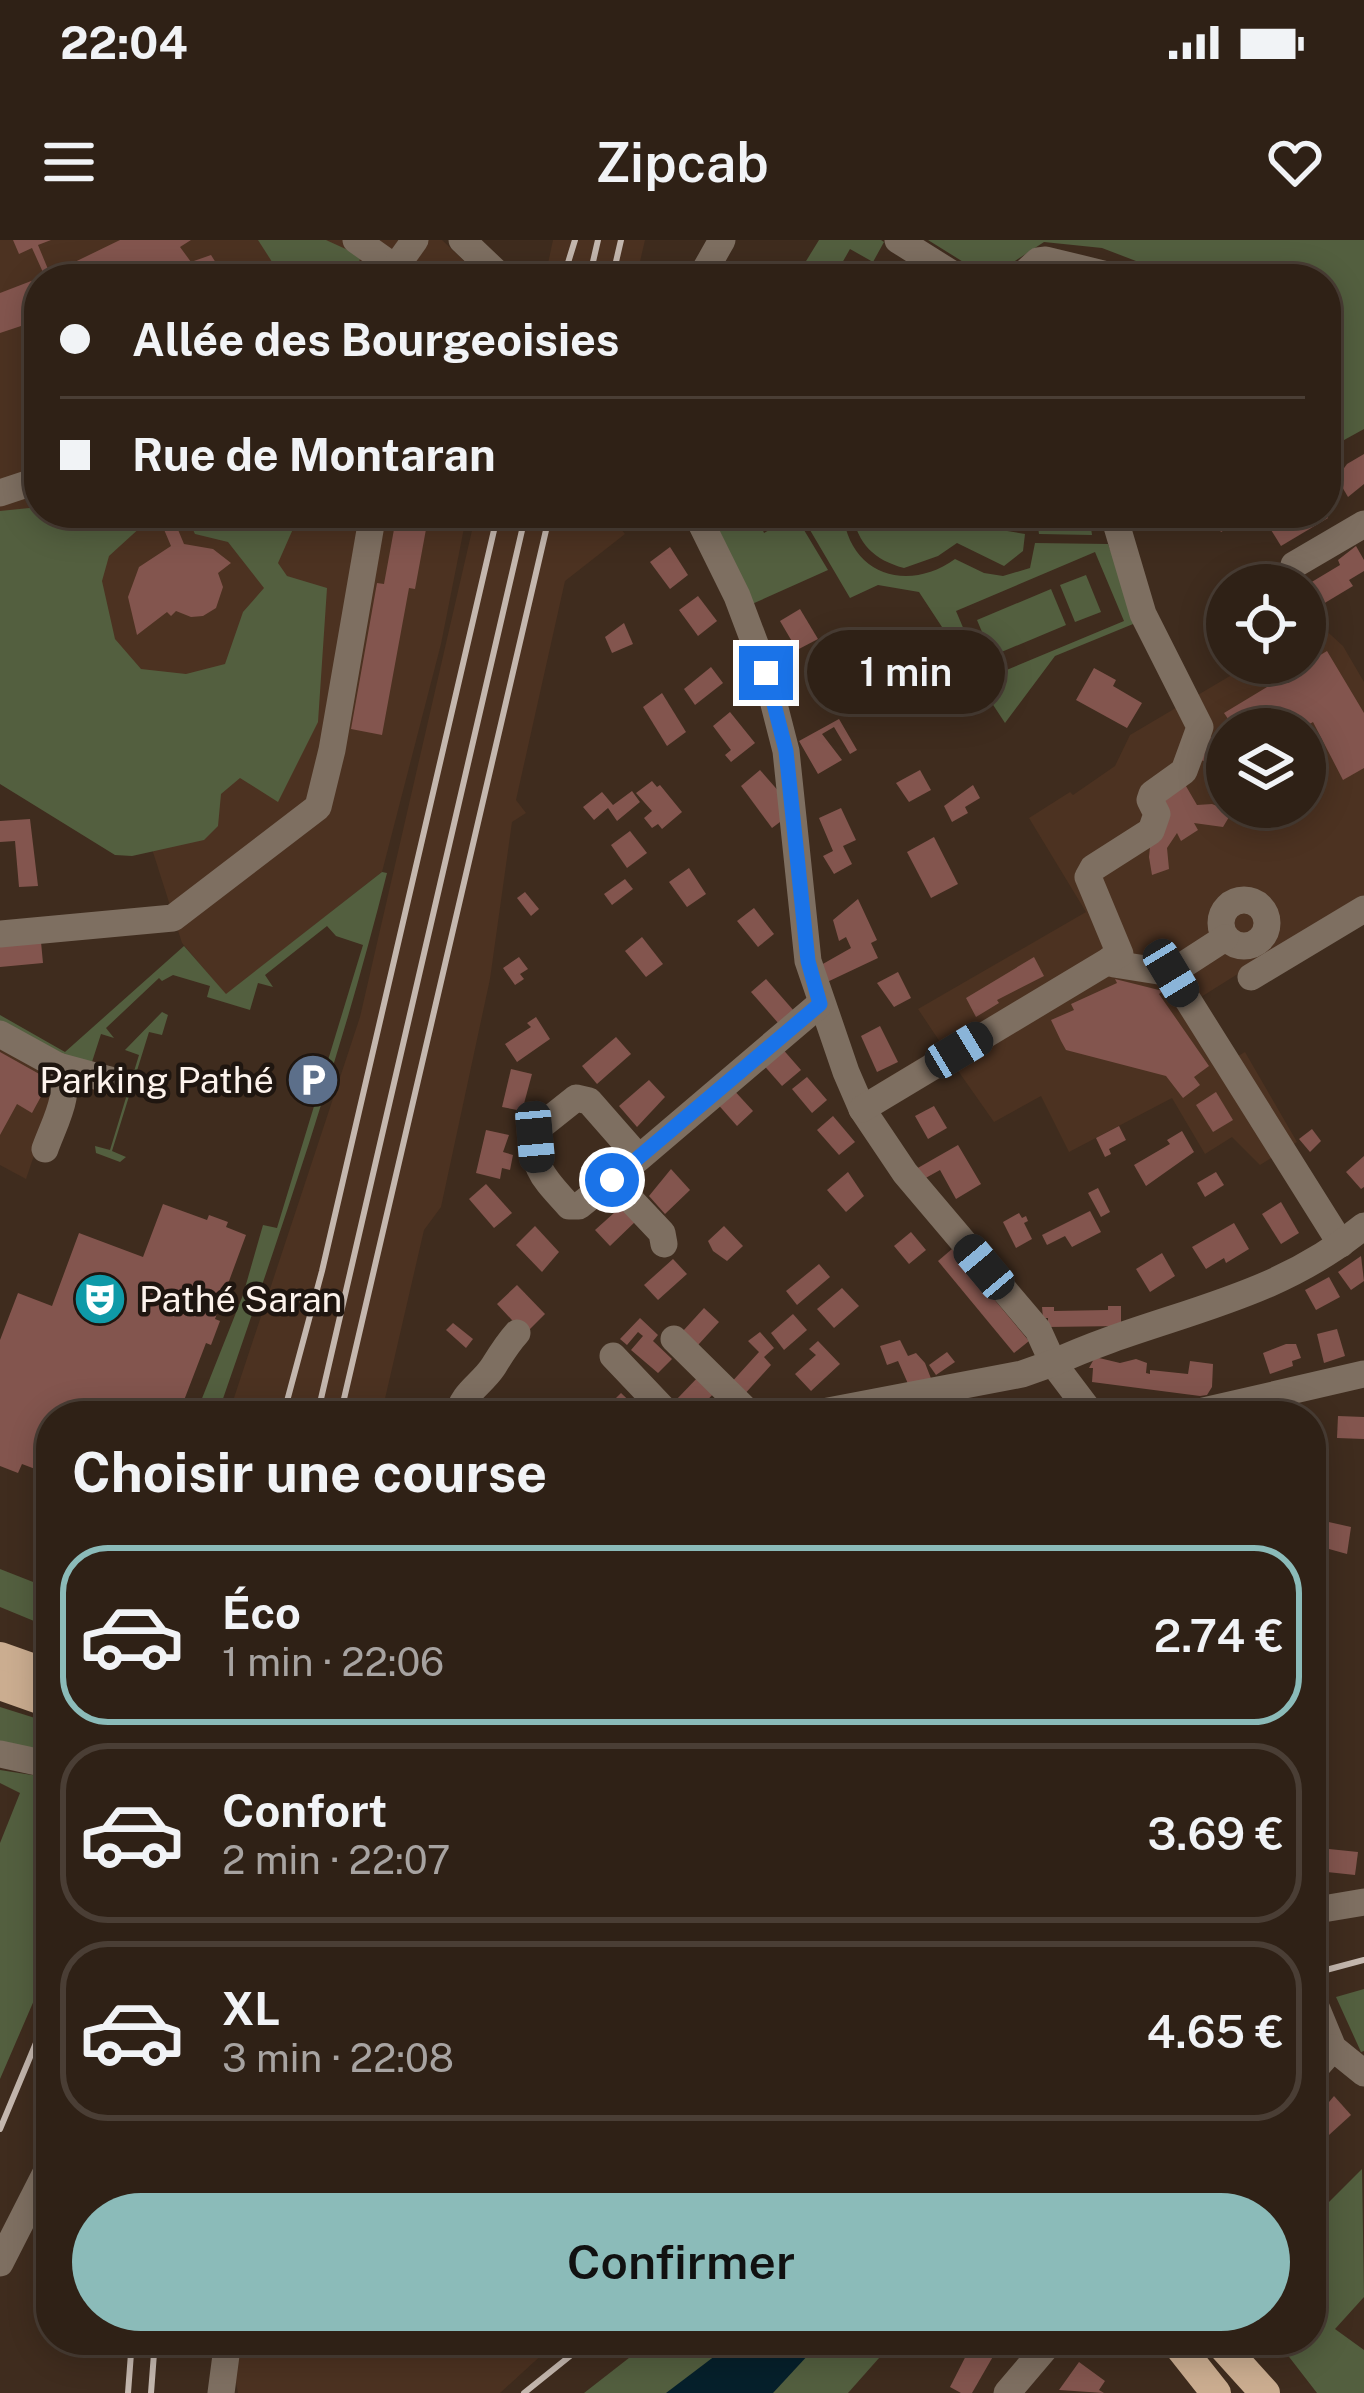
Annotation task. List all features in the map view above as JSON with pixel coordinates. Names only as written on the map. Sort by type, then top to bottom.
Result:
[{"type":"main road","points":[[0,1657],[36,1670]]},
{"type":"main road","points":[[0,1685],[36,1698]]},
{"type":"main road","points":[[1186,2355],[1216,2393]]},
{"type":"main road","points":[[1218,2355],[1247,2393]]},
{"type":"main road","points":[[1230,2355],[1264,2393]]},
{"type":"street","points":[[356,240],[387,264]]},
{"type":"street","points":[[411,264],[430,240]]},
{"type":"street","points":[[462,240],[487,264]]},
{"type":"street","points":[[898,240],[936,264]]},
{"type":"street","points":[[1296,564],[1364,524]]},
{"type":"street","points":[[0,934],[173,918],[318,807],[371,528]]},
{"type":"street","points":[[703,528],[737,596],[766,673],[786,751],[808,961],[862,1109],[905,1173],[1037,1330],[1053,1364],[1081,1401]]},
{"type":"street","points":[[862,1109],[1120,954],[1088,877],[1093,868],[1151,832],[1156,814],[1152,794],[1181,775],[1200,727],[1143,614],[1118,528]]},
{"type":"street","points":[[1251,977],[1364,909]]},
{"type":"street","points":[[1112,959],[1114,964],[1171,973],[1225,938]]},
{"type":"street","points":[[1171,973],[1341,1244]]},
{"type":"street","points":[[640,1158],[589,1101],[575,1098],[537,1129],[538,1171],[569,1206],[579,1206],[640,1158],[820,1004]]},
{"type":"street","points":[[0,1034],[58,1066],[110,1080]]},
{"type":"street","points":[[46,1149],[66,1089],[58,1066]]},
{"type":"street","points":[[612,1180],[662,1233],[664,1244]]},
{"type":"street","points":[[881,1401],[1022,1374],[1260,1291],[1301,1271],[1364,1226]]},
{"type":"street","points":[[465,1401],[517,1333]]},
{"type":"street","points":[[674,1339],[737,1401]]},
{"type":"street","points":[[613,1356],[656,1401]]},
{"type":"street","points":[[1299,1401],[1364,1374]]},
{"type":"street","points":[[0,1754],[36,1762]]},
{"type":"street","points":[[1326,1908],[1364,1902]]},
{"type":"street","points":[[1326,2031],[1333,2048],[1364,2073]]},
{"type":"street","points":[[1326,2056],[1333,2048]]},
{"type":"street","points":[[0,2263],[36,2192]]},
{"type":"street","points":[[221,2393],[226,2355]]},
{"type":"street","points":[[1007,2393],[1039,2355]]},
{"type":"shaded area","points":[[0,240],[442,240],[467,264],[24,264],[24,528],[464,528],[441,644],[382,872],[226,995],[182,943],[137,802],[0,724]]},
{"type":"shaded area","points":[[553,240],[645,240],[639,264],[548,264]]},
{"type":"shaded area","points":[[473,528],[620,528],[625,534],[565,581],[516,800],[526,813],[512,822],[490,979],[441,1207],[424,1230],[384,1401],[233,1401],[360,1017]]},
{"type":"shaded area","points":[[1326,630],[1343,646],[1364,682],[1364,895],[1201,997],[1238,1056],[1245,1052],[1297,1142],[1260,1165],[1232,1137],[1205,1154],[1172,1098],[1069,1152],[1041,1096],[994,1122],[954,1065],[888,1105],[877,1084],[942,1045],[918,1009],[1086,912],[1029,818],[1115,766],[1130,735],[1216,684],[1326,684]]},
{"type":"shaded area","points":[[0,1046],[60,1079],[26,1179],[0,1165]]},
{"type":"shaded area","points":[[243,2355],[542,2355],[500,2393],[238,2393],[232,2363]]},
{"type":"green space","points":[[258,240],[326,240],[361,256],[358,264],[273,264]]},
{"type":"green space","points":[[819,240],[884,242],[873,262],[850,249],[842,264],[804,264]]},
{"type":"green space","points":[[928,240],[1364,240],[1364,429],[1341,442],[1341,264],[1144,264],[1102,248],[1044,242],[1010,264],[967,264]]},
{"type":"green space","points":[[24,509],[24,528],[140,528],[109,556],[102,581],[115,639],[141,669],[186,674],[225,664],[243,612],[264,588],[228,542],[195,534],[192,528],[293,528],[278,563],[287,576],[327,588],[318,722],[278,802],[240,778],[221,794],[218,826],[204,840],[132,856],[115,855],[0,784],[0,511]]},
{"type":"green space","points":[[717,528],[762,528],[764,533],[773,528],[803,528],[828,570],[752,604]]},
{"type":"green space","points":[[809,528],[847,528],[856,551],[869,564],[900,576],[919,575],[955,559],[1003,576],[1030,568],[1035,543],[1108,544],[1138,622],[1055,656],[1005,723],[919,592],[878,585],[850,598]],"holes":[[[1095,552],[1124,621],[985,679],[956,611]]]},
{"type":"green space","points":[[856,528],[995,528],[1025,534],[1023,551],[1004,566],[957,543],[938,556],[904,568],[869,549]]},
{"type":"green space","points":[[1038,528],[1091,528],[1092,535],[1039,534]]},
{"type":"green space","points":[[1086,575],[1101,612],[1075,622],[1060,585]]},
{"type":"green space","points":[[1051,589],[1066,625],[992,656],[977,620]]},
{"type":"green space","points":[[382,872],[387,873],[308,1146],[222,1401],[201,1401],[243,1295],[263,1225],[277,1228],[363,945],[336,936],[327,926],[265,975],[273,987],[258,983],[250,1010],[207,997],[210,986],[173,975],[159,978],[106,1028],[114,1038],[101,1034],[91,1065],[80,1065],[0,1024],[0,1015],[65,1052],[184,946],[226,994]]},
{"type":"green space","points":[[162,1012],[168,1015],[162,1035],[149,1032],[112,1151],[126,1157],[120,1162],[96,1153],[95,1146],[110,1150],[139,1055],[125,1050]]},
{"type":"green space","points":[[0,1569],[36,1583],[36,1622],[0,1607]]},
{"type":"green space","points":[[0,1707],[36,1718],[36,1750],[0,1742]]},
{"type":"green space","points":[[0,1770],[36,1776],[36,1996],[0,2079],[0,1843],[20,1793],[0,1783]]},
{"type":"green space","points":[[1364,1989],[1364,2051],[1361,2052],[1336,1997]]},
{"type":"green space","points":[[1362,2169],[1364,2297],[1335,2329],[1364,2350],[1364,2393],[1317,2393],[1288,2355],[1326,2355],[1326,2205]]},
{"type":"green space","points":[[633,2355],[882,2355],[848,2393],[584,2393]]},
{"type":"water","points":[[716,2355],[808,2355],[773,2393],[666,2393]]},
{"type":"building","points":[[13,240],[51,240],[38,245],[46,264],[39,264],[32,248],[19,254]]},
{"type":"building","points":[[120,240],[191,240],[180,247],[191,262],[211,255],[217,264],[71,264]]},
{"type":"building","points":[[24,284],[24,325],[0,333],[0,293]]},
{"type":"building","points":[[1364,454],[1364,484],[1348,497],[1341,485],[1347,464]]},
{"type":"building","points":[[163,528],[177,528],[184,544],[213,549],[231,563],[218,573],[223,587],[216,608],[191,617],[167,612],[137,635],[128,597],[139,567],[171,546]]},
{"type":"building","points":[[394,528],[426,528],[415,589],[409,588],[382,735],[351,729],[377,583],[384,584]]},
{"type":"building","points":[[1270,528],[1311,528],[1281,546]]},
{"type":"building","points":[[1356,546],[1364,571],[1349,580],[1353,586],[1326,602],[1326,573],[1340,565],[1338,560]]},
{"type":"building","points":[[670,547],[688,575],[670,589],[650,562]]},
{"type":"building","points":[[698,596],[717,621],[698,636],[679,610]]},
{"type":"building","points":[[800,609],[818,639],[797,650],[780,621]]},
{"type":"building","points":[[624,623],[633,644],[612,653],[605,637]]},
{"type":"building","points":[[1326,652],[1364,713],[1364,768],[1343,780],[1326,747],[1326,708],[1232,708],[1272,684],[1326,684]]},
{"type":"building","points":[[848,664],[867,697],[846,709],[827,676]]},
{"type":"building","points":[[711,667],[723,683],[695,705],[684,689]]},
{"type":"building","points":[[1094,668],[1142,703],[1127,728],[1076,700]]},
{"type":"building","points":[[662,693],[686,732],[667,746],[643,707]]},
{"type":"building","points":[[730,712],[755,743],[731,762],[725,755],[731,750],[713,726]]},
{"type":"building","points":[[839,719],[857,750],[850,754],[834,727],[822,734],[842,760],[818,774],[799,741]]},
{"type":"building","points":[[1206,743],[1206,762],[1196,759]]},
{"type":"building","points":[[760,770],[781,794],[784,819],[772,828],[741,786]]},
{"type":"building","points":[[920,770],[931,790],[909,802],[896,783]]},
{"type":"building","points":[[652,781],[682,812],[662,829],[658,824],[652,828],[644,818],[652,811],[636,793]]},
{"type":"building","points":[[1183,781],[1197,805],[1206,804],[1206,825],[1194,823],[1198,830],[1181,841],[1177,833],[1167,848],[1169,869],[1152,875],[1149,857],[1155,798]]},
{"type":"building","points":[[973,785],[980,798],[952,822],[944,806]]},
{"type":"building","points":[[632,791],[640,802],[617,821],[608,808],[594,820],[583,807],[602,792],[613,805]]},
{"type":"building","points":[[841,808],[856,840],[843,846],[852,864],[834,874],[823,856],[833,851],[819,818]]},
{"type":"building","points":[[30,819],[38,886],[19,887],[15,841],[0,842],[0,821]]},
{"type":"building","points":[[630,831],[647,853],[627,868],[611,845]]},
{"type":"building","points":[[934,837],[958,884],[931,898],[907,852]]},
{"type":"building","points":[[689,868],[706,894],[687,907],[669,882]]},
{"type":"building","points":[[625,879],[633,889],[612,905],[604,894]]},
{"type":"building","points":[[525,892],[539,909],[531,916],[517,898]]},
{"type":"building","points":[[858,899],[877,940],[871,943],[878,958],[825,983],[821,965],[851,948],[846,937],[839,941],[833,920]]},
{"type":"building","points":[[754,908],[774,934],[758,947],[737,921]]},
{"type":"building","points":[[642,937],[663,964],[646,977],[625,951]]},
{"type":"building","points":[[41,942],[43,963],[0,967],[0,945]]},
{"type":"building","points":[[519,957],[528,969],[515,985],[503,968]]},
{"type":"building","points":[[1034,957],[1044,976],[997,1000],[976,1017],[966,998]]},
{"type":"building","points":[[898,972],[911,998],[894,1007],[877,983]]},
{"type":"building","points":[[766,979],[794,1011],[779,1024],[751,992]]},
{"type":"building","points":[[1115,979],[1163,991],[1159,994],[1209,1066],[1194,1077],[1200,1085],[1183,1098],[1166,1076],[1066,1050],[1051,1020],[1074,1010],[1071,1004],[1117,983]]},
{"type":"building","points":[[536,1017],[550,1039],[517,1062],[505,1044],[531,1027],[527,1023]]},
{"type":"building","points":[[880,1026],[898,1062],[877,1072],[861,1036]]},
{"type":"building","points":[[616,1037],[631,1054],[597,1084],[582,1066]]},
{"type":"building","points":[[780,1046],[801,1070],[782,1086],[761,1062]]},
{"type":"building","points":[[0,1052],[50,1080],[32,1113],[17,1104],[0,1135]]},
{"type":"building","points":[[511,1069],[532,1074],[522,1111],[502,1107]]},
{"type":"building","points":[[807,1077],[827,1100],[812,1113],[792,1089]]},
{"type":"building","points":[[649,1080],[665,1097],[637,1127],[619,1106]]},
{"type":"building","points":[[731,1087],[753,1111],[737,1126],[715,1101]]},
{"type":"building","points":[[1216,1092],[1233,1120],[1213,1132],[1196,1105]]},
{"type":"building","points":[[934,1106],[947,1128],[928,1139],[915,1116]]},
{"type":"building","points":[[833,1116],[855,1142],[839,1155],[817,1130]]},
{"type":"building","points":[[1119,1126],[1126,1140],[1109,1149],[1111,1154],[1105,1157],[1096,1138]]},
{"type":"building","points":[[1312,1129],[1321,1141],[1310,1152],[1299,1139]]},
{"type":"building","points":[[486,1130],[509,1135],[503,1152],[513,1155],[510,1170],[502,1168],[500,1179],[476,1173]]},
{"type":"building","points":[[1182,1131],[1194,1152],[1146,1186],[1134,1165],[1170,1144],[1167,1140]]},
{"type":"building","points":[[958,1145],[981,1184],[956,1199],[940,1170],[922,1180],[916,1169]]},
{"type":"building","points":[[1364,1156],[1364,1187],[1361,1189],[1346,1172]]},
{"type":"building","points":[[671,1169],[690,1190],[665,1214],[649,1196]]},
{"type":"building","points":[[848,1172],[864,1196],[846,1212],[827,1190]]},
{"type":"building","points":[[1216,1172],[1224,1185],[1205,1197],[1197,1183]]},
{"type":"building","points":[[486,1184],[512,1213],[494,1228],[469,1199]]},
{"type":"building","points":[[1098,1188],[1110,1212],[1101,1217],[1088,1193]]},
{"type":"building","points":[[1281,1202],[1299,1233],[1281,1244],[1262,1214]]},
{"type":"building","points":[[163,1204],[207,1220],[209,1215],[228,1222],[226,1227],[246,1235],[215,1319],[220,1321],[211,1345],[206,1343],[184,1401],[36,1401],[36,1469],[22,1464],[18,1473],[0,1466],[0,1340],[18,1293],[52,1306],[79,1233],[143,1257]]},
{"type":"building","points":[[624,1204],[638,1219],[610,1246],[595,1230]]},
{"type":"building","points":[[1090,1211],[1101,1232],[1072,1247],[1065,1236],[1047,1245],[1042,1235]]},
{"type":"building","points":[[1019,1213],[1026,1216],[1024,1223],[1032,1239],[1016,1248],[1003,1222]]},
{"type":"building","points":[[1234,1223],[1249,1249],[1206,1269],[1192,1247]]},
{"type":"building","points":[[535,1226],[559,1252],[542,1272],[516,1245]]},
{"type":"building","points":[[724,1226],[743,1246],[727,1261],[708,1241]]},
{"type":"building","points":[[911,1232],[926,1250],[909,1264],[894,1246]]},
{"type":"building","points":[[952,1249],[1029,1341],[1014,1353],[938,1261]]},
{"type":"building","points":[[1162,1253],[1175,1276],[1150,1292],[1136,1269]]},
{"type":"building","points":[[1361,1256],[1364,1281],[1351,1290],[1338,1272]]},
{"type":"building","points":[[673,1259],[687,1274],[658,1300],[644,1285]]},
{"type":"building","points":[[819,1264],[830,1277],[797,1305],[786,1291]]},
{"type":"building","points":[[1329,1277],[1340,1297],[1316,1310],[1305,1290]]},
{"type":"building","points":[[517,1285],[545,1314],[525,1334],[497,1304]]},
{"type":"building","points":[[842,1288],[859,1306],[834,1328],[817,1309]]},
{"type":"building","points":[[1108,1306],[1121,1306],[1121,1326],[1048,1327],[1048,1318],[1043,1318],[1042,1307],[1054,1307],[1054,1311],[1108,1310]]},
{"type":"building","points":[[704,1308],[719,1322],[698,1345],[683,1331]]},
{"type":"building","points":[[793,1314],[807,1330],[784,1350],[771,1333]]},
{"type":"building","points":[[640,1318],[658,1335],[653,1341],[672,1359],[658,1373],[631,1350],[643,1336],[638,1332],[627,1345],[620,1339]]},
{"type":"building","points":[[453,1323],[473,1339],[466,1348],[446,1330]]},
{"type":"building","points":[[1337,1329],[1345,1356],[1324,1363],[1317,1334]]},
{"type":"building","points":[[760,1332],[774,1348],[764,1357],[771,1365],[742,1397],[729,1385],[759,1352],[748,1341]]},
{"type":"building","points":[[900,1340],[908,1356],[916,1353],[925,1363],[932,1381],[909,1386],[898,1361],[887,1365],[880,1346]]},
{"type":"building","points":[[818,1341],[840,1364],[811,1391],[795,1374],[816,1355],[809,1349]]},
{"type":"building","points":[[1296,1344],[1301,1358],[1270,1374],[1263,1353]]},
{"type":"building","points":[[947,1352],[955,1362],[936,1375],[929,1365]]},
{"type":"building","points":[[1095,1357],[1120,1363],[1136,1359],[1147,1363],[1150,1374],[1150,1370],[1188,1374],[1190,1361],[1213,1364],[1212,1387],[1200,1396],[1092,1382],[1093,1368],[1089,1368]]},
{"type":"building","points":[[701,1374],[717,1390],[706,1401],[676,1400]]},
{"type":"building","points":[[1338,1416],[1364,1417],[1364,1439],[1337,1438]]},
{"type":"building","points":[[1326,1521],[1351,1527],[1347,1554],[1326,1548]]},
{"type":"building","points":[[1329,1849],[1358,1852],[1355,1875],[1327,1872]]},
{"type":"building","points":[[1334,2096],[1351,2115],[1329,2135],[1326,2132],[1326,2106]]},
{"type":"building","points":[[966,2355],[994,2355],[972,2393],[950,2387]]},
{"type":"building","points":[[1079,2362],[1105,2381],[1099,2390],[1104,2393],[1059,2390]]},
{"type":"railway","points":[[568,264],[575,240]]},
{"type":"railway","points":[[592,264],[598,240]]},
{"type":"railway","points":[[615,264],[621,240]]},
{"type":"railway","points":[[287,1401],[322,1271],[495,528]]},
{"type":"railway","points":[[320,1401],[523,528]]},
{"type":"railway","points":[[343,1401],[547,528]]},
{"type":"railway","points":[[1326,1970],[1364,1960]]},
{"type":"railway","points":[[0,2129],[36,2043]]},
{"type":"railway","points":[[128,2393],[131,2355]]},
{"type":"railway","points":[[151,2393],[154,2355]]},
{"type":"railway","points":[[524,2393],[571,2355]]},
{"type":"place","name":"Parking Pathé","points":[[313,1080]]},
{"type":"place","name":"Pathé Saran","points":[[100,1299]]},
{"type":"route","points":[[612,1180],[820,1004],[808,961],[786,751],[766,673]]}]
